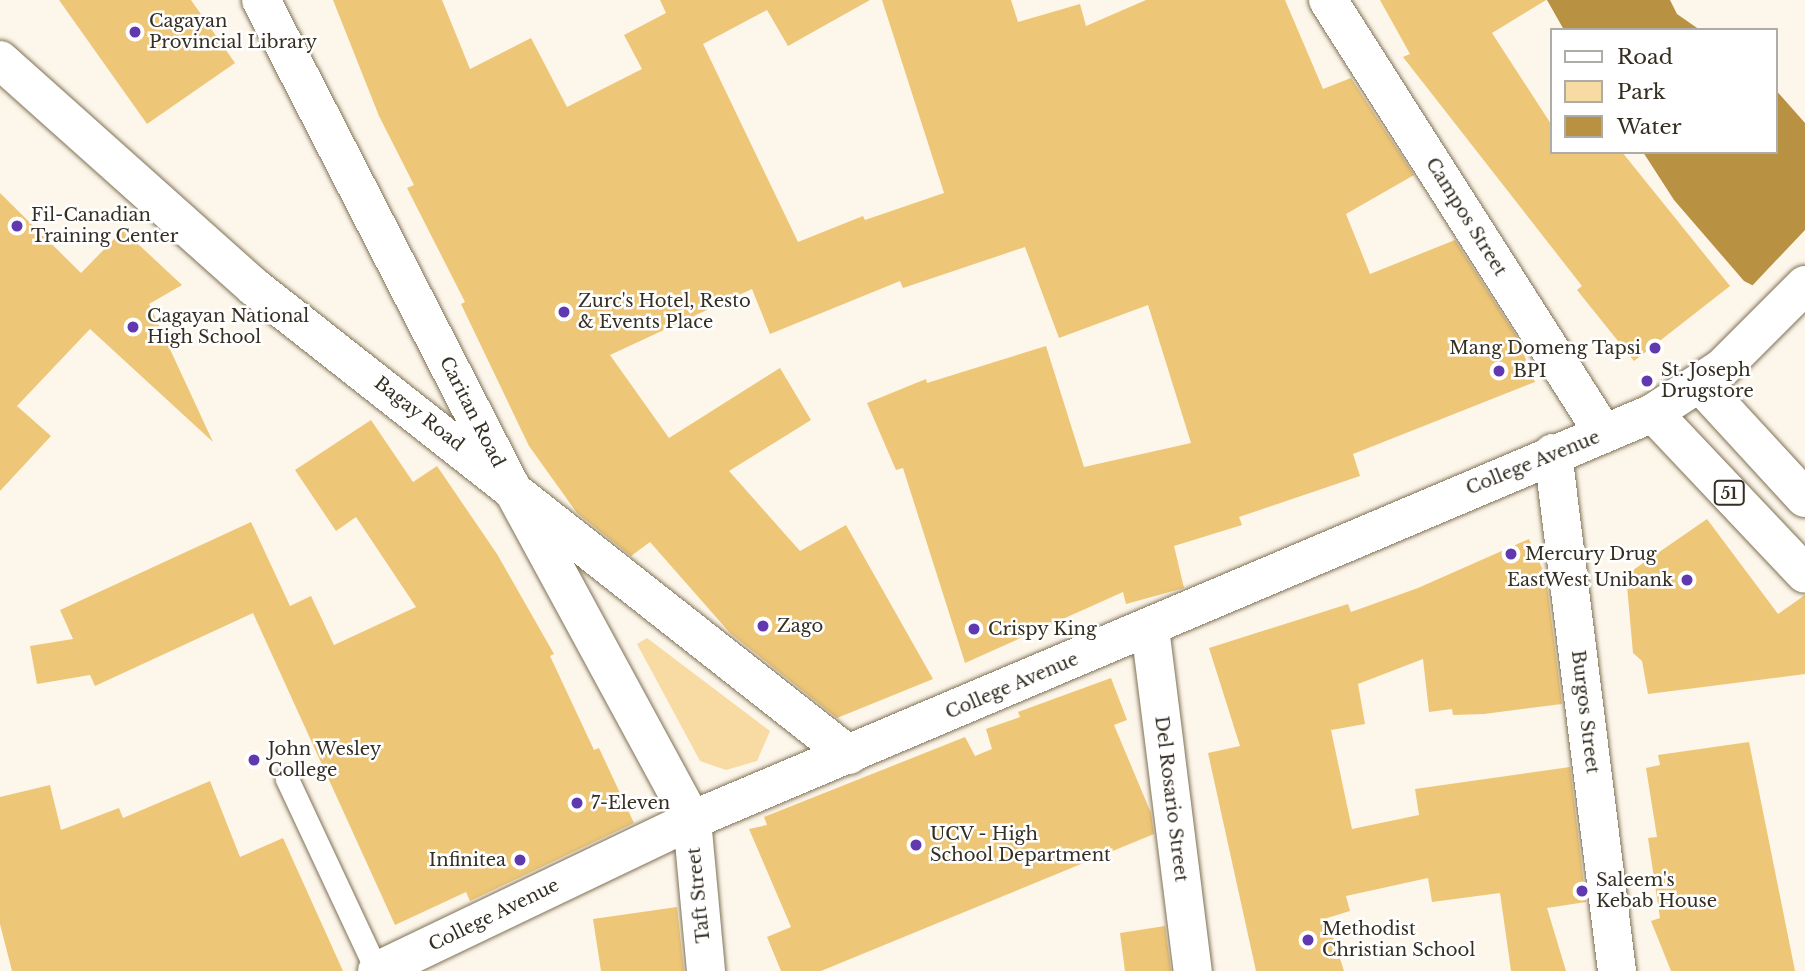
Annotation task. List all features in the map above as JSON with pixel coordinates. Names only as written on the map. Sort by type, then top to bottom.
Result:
[{"type":"main road","name":"Caritan Road","points":[[261,0],[510,485],[692,820]]},
{"type":"main road","name":"Campos Street","points":[[1328,0],[1604,434]]},
{"type":"main road","name":"Bagay Road","points":[[0,60],[254,287],[510,485],[849,755]]},
{"type":"main road","name":"College Avenue","points":[[377,971],[692,820],[1150,628],[1553,453],[1653,413],[1700,384],[1750,342],[1805,285]]},
{"type":"main road","points":[[1700,384],[1805,498]]},
{"type":"main road","name":"51","points":[[1653,413],[1805,574]]},
{"type":"main road","name":"Burgos Street","points":[[1553,453],[1617,971]]},
{"type":"main road","name":"Del Rosario Street","points":[[1150,628],[1193,971]]},
{"type":"main road","name":"Taft Street","points":[[692,820],[706,971]]},
{"type":"lane","points":[[287,779],[377,971]]},
{"type":"green space","points":[[647,638],[770,731],[757,761],[726,770],[700,761],[637,644]]},
{"type":"water","points":[[1547,0],[1670,0],[1677,14],[1697,28],[1563,28]]},
{"type":"water","points":[[1777,91],[1805,123],[1805,312],[1744,281],[1674,200],[1644,154],[1777,154]]},
{"type":"pier","points":[[1805,230],[1805,315],[1750,288]]},
{"type":"building","points":[[59,0],[191,0],[235,63],[147,124]]},
{"type":"building","points":[[333,0],[442,0],[470,69],[531,38],[567,107],[642,69],[624,35],[666,13],[660,0],[870,0],[788,46],[767,10],[703,44],[798,242],[863,216],[865,220],[944,193],[882,0],[1011,0],[1018,22],[1080,4],[1086,26],[1146,0],[1285,0],[1323,89],[1351,78],[1414,175],[1346,214],[1370,274],[1455,240],[1517,337],[1535,382],[1353,454],[1360,476],[1239,517],[1242,525],[1174,546],[1184,588],[1126,604],[1123,592],[965,663],[903,468],[896,470],[867,403],[926,379],[927,383],[1046,346],[1084,467],[1191,443],[1148,305],[1059,338],[1025,247],[903,288],[900,281],[770,334],[752,289],[610,355],[669,438],[780,368],[811,420],[729,471],[800,551],[846,525],[933,679],[837,718],[730,633],[650,542],[631,556],[577,513],[529,446],[461,304],[465,302],[407,188],[414,185],[379,116]]},
{"type":"building","points":[[1380,0],[1546,0],[1492,33],[1549,121],[1549,154],[1624,154],[1730,286],[1634,361],[1577,290],[1582,286],[1403,57],[1410,54]]},
{"type":"building","points":[[0,193],[81,273],[123,230],[182,285],[149,304],[213,442],[90,329],[17,406],[51,436],[0,491]]},
{"type":"building","points":[[371,420],[413,482],[437,466],[497,554],[554,654],[550,656],[594,750],[599,748],[634,823],[470,901],[466,892],[395,925],[253,613],[95,686],[90,675],[37,684],[30,646],[73,639],[60,610],[251,522],[290,606],[311,596],[334,645],[416,607],[356,517],[336,531],[295,470]]},
{"type":"building","points":[[1707,519],[1778,614],[1805,595],[1805,674],[1648,694],[1642,661],[1633,653],[1626,575]]},
{"type":"building","points":[[1529,539],[1546,577],[1562,704],[1484,714],[1453,715],[1452,709],[1429,712],[1423,659],[1358,684],[1365,724],[1331,730],[1352,829],[1419,815],[1415,789],[1570,767],[1586,902],[1547,908],[1566,971],[1511,971],[1500,893],[1432,902],[1428,878],[1346,896],[1350,911],[1327,918],[1344,971],[1256,971],[1208,753],[1240,746],[1209,648],[1348,604],[1351,612],[1418,588]]},
{"type":"building","points":[[1111,678],[1127,720],[1114,725],[1151,813],[1154,834],[821,971],[781,971],[767,937],[791,927],[749,829],[767,825],[764,817],[965,737],[975,756],[992,749],[986,729],[1020,717],[1018,712]]},
{"type":"building","points":[[1749,742],[1795,971],[1671,971],[1651,921],[1660,918],[1648,838],[1657,837],[1646,768],[1660,765],[1658,755]]},
{"type":"building","points":[[210,781],[240,857],[283,838],[343,971],[12,971],[0,924],[0,797],[50,785],[61,830],[119,808],[123,818]]},
{"type":"building","points":[[677,907],[684,971],[601,971],[593,919]]},
{"type":"building","points":[[1165,926],[1171,971],[1125,971],[1120,933]]},
{"type":"place","name":"Cagayan Provincial Library","points":[[135,32]]},
{"type":"place","name":"Fil-Canadian Training Center","points":[[17,226]]},
{"type":"place","name":"Zurc's Hotel, Resto & Events Place","points":[[564,312]]},
{"type":"place","name":"Cagayan National High School","points":[[133,327]]},
{"type":"place","name":"Mang Domeng Tapsi","points":[[1655,348]]},
{"type":"place","name":"BPI","points":[[1499,371]]},
{"type":"place","name":"St. Joseph Drugstore","points":[[1647,381]]},
{"type":"place","name":"Mercury Drug","points":[[1511,554]]},
{"type":"place","name":"EastWest Unibank","points":[[1687,580]]},
{"type":"place","name":"Zago","points":[[763,626]]},
{"type":"place","name":"Crispy King","points":[[974,629]]},
{"type":"place","name":"John Wesley College","points":[[254,760]]},
{"type":"place","name":"7-Eleven","points":[[577,803]]},
{"type":"place","name":"UCV - High School Department","points":[[916,845]]},
{"type":"place","name":"Infinitea","points":[[520,860]]},
{"type":"place","name":"Saleem's Kebab House","points":[[1582,891]]},
{"type":"place","name":"Methodist Christian School","points":[[1308,940]]}]
